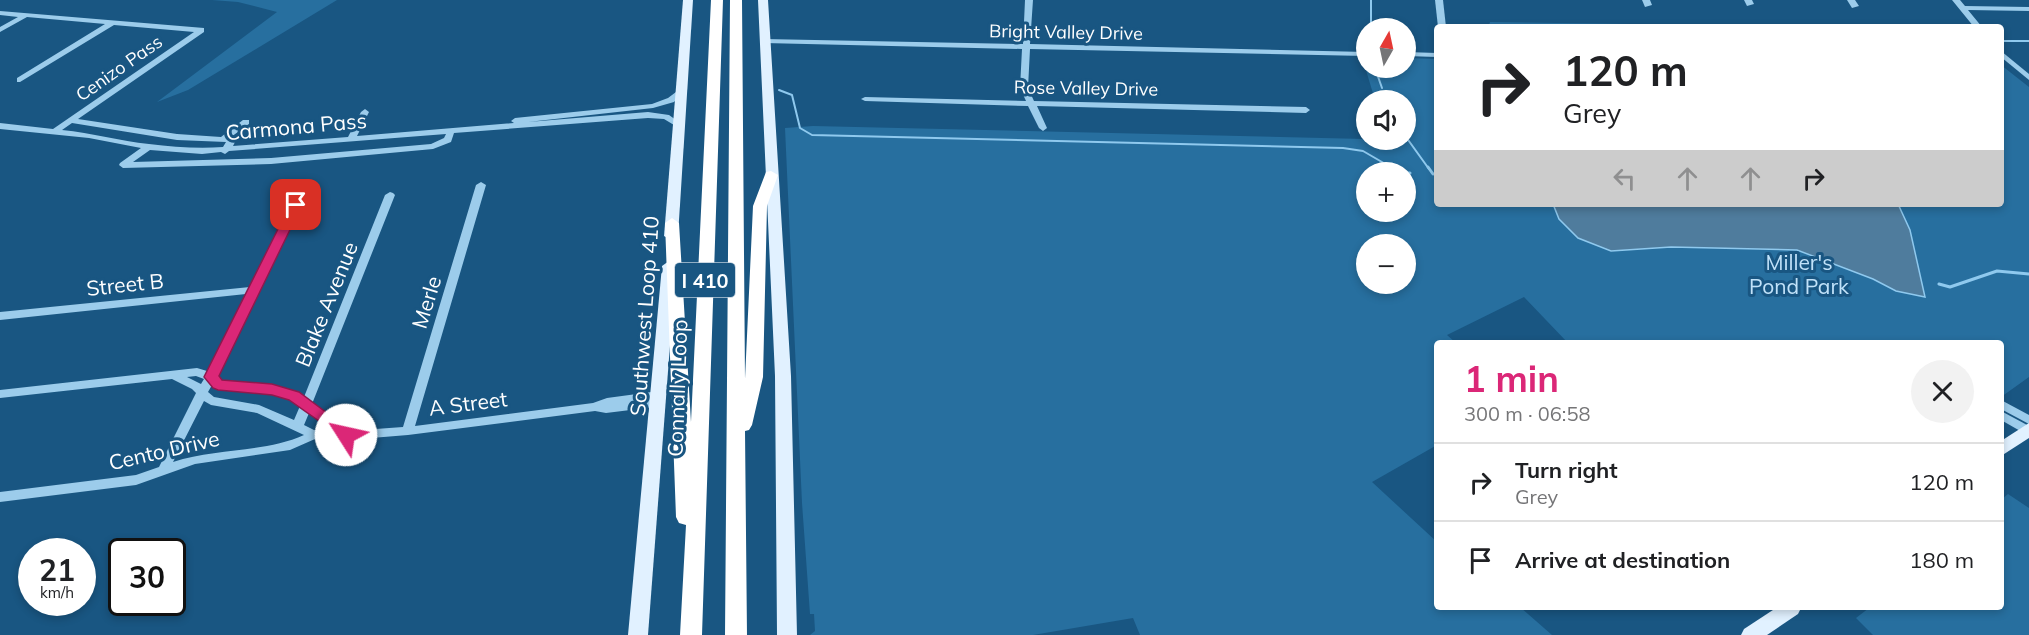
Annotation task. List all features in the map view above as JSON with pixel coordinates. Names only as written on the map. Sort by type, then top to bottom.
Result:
[{"type":"highway","name":"Connally Loop","points":[[691,635],[717,0]]},
{"type":"highway","name":"I 410","points":[[736,0],[736,635]]},
{"type":"highway","points":[[736,452],[754,377],[760,206],[771,176]]},
{"type":"highway","points":[[672,223],[686,514],[694,559]]},
{"type":"main road","name":"Southwest Loop 410","points":[[638,635],[659,399],[688,0]]},
{"type":"main road","points":[[763,0],[783,376],[787,635]]},
{"type":"main road","points":[[2004,448],[2028,428]]},
{"type":"main road","points":[[1751,635],[1788,610]]},
{"type":"street","points":[[1029,0],[1024,88],[1043,128]]},
{"type":"street","points":[[1438,0],[1442,24]]},
{"type":"street","points":[[1956,0],[1975,24]]},
{"type":"street","points":[[1962,8],[2029,9]]},
{"type":"street","points":[[0,13],[112,22]]},
{"type":"street","points":[[0,30],[26,15]]},
{"type":"street","points":[[20,80],[112,22]]},
{"type":"street","name":"Cenizo Pass","points":[[55,131],[201,30],[112,22]]},
{"type":"street","name":"Bright Valley Drive","points":[[764,41],[1356,54]]},
{"type":"street","points":[[1416,54],[1434,55]]},
{"type":"street","points":[[2004,56],[2029,78]]},
{"type":"street","name":"Carmona Pass","points":[[586,117],[661,104],[680,91]]},
{"type":"street","name":"Rose Valley Drive","points":[[865,99],[1306,110]]},
{"type":"street","points":[[351,140],[365,111]]},
{"type":"street","name":"Carmona Pass","points":[[0,126],[55,131],[148,147],[225,151],[586,117],[648,115],[666,117],[679,125]]},
{"type":"street","points":[[71,120],[177,137],[232,140],[225,151]]},
{"type":"street","points":[[225,138],[246,122]]},
{"type":"street","points":[[148,147],[123,165],[271,161],[433,146],[448,140],[450,134],[448,130]]},
{"type":"street","name":"Merle","points":[[408,431],[481,185]]},
{"type":"street","name":"Blake Avenue","points":[[297,428],[390,195]]},
{"type":"street","points":[[163,471],[296,205]]},
{"type":"street","name":"Street B","points":[[0,316],[253,290]]},
{"type":"street","points":[[0,394],[197,372],[211,377],[218,384],[284,392],[307,405],[346,435]]},
{"type":"street","name":"A Street","points":[[174,375],[196,387],[212,401],[259,409],[315,435],[408,431],[595,407],[606,409],[659,399]]},
{"type":"street","points":[[2004,407],[2028,428]]},
{"type":"street","points":[[2004,416],[2028,428]]},
{"type":"street","name":"Cento Drive","points":[[0,497],[136,480],[194,460],[290,447],[332,424]]},
{"type":"green space","points":[[212,0],[337,0],[188,90],[157,102],[277,12],[238,2]]},
{"type":"green space","points":[[1490,22],[1631,24],[1489,24]]},
{"type":"green space","name":"Miller's Pond Park","points":[[1416,58],[1434,59],[1434,207],[2004,207],[2004,67],[2029,87],[2029,377],[2004,395],[2004,340],[1565,340],[1524,297],[1447,335],[1453,340],[1434,340],[1434,447],[1372,482],[1434,539],[1434,610],[1523,610],[1552,635],[1140,635],[1133,618],[1033,635],[810,635],[815,631],[814,614],[810,614],[802,503],[785,128],[813,126],[1356,139],[1356,150],[1416,150],[1416,90],[1372,90],[1368,78],[1416,78]]},
{"type":"green space","points":[[2008,494],[2029,508],[2029,635],[1873,635],[1856,618],[1866,610],[2004,610],[2004,497]]},
{"type":"shaded area","points":[[1554,207],[1899,207],[1910,230],[1925,297],[1896,291],[1873,279],[1797,250],[1671,247],[1611,251],[1578,238],[1559,219]]},
{"type":"waterway","points":[[1371,0],[1371,18]]},
{"type":"waterway","points":[[2004,41],[2029,41]]},
{"type":"waterway","points":[[1378,78],[1382,88]]},
{"type":"waterway","points":[[779,90],[792,95],[800,128],[812,135],[1343,148],[1363,151],[1382,162]]},
{"type":"waterway","points":[[1415,150],[1429,169]]},
{"type":"waterway","points":[[1428,167],[1433,174]]},
{"type":"waterway","points":[[1939,284],[1950,287],[1997,271],[2029,274]]},
{"type":"route","points":[[296,205],[211,377],[218,384],[272,390],[294,396],[346,435]]}]
